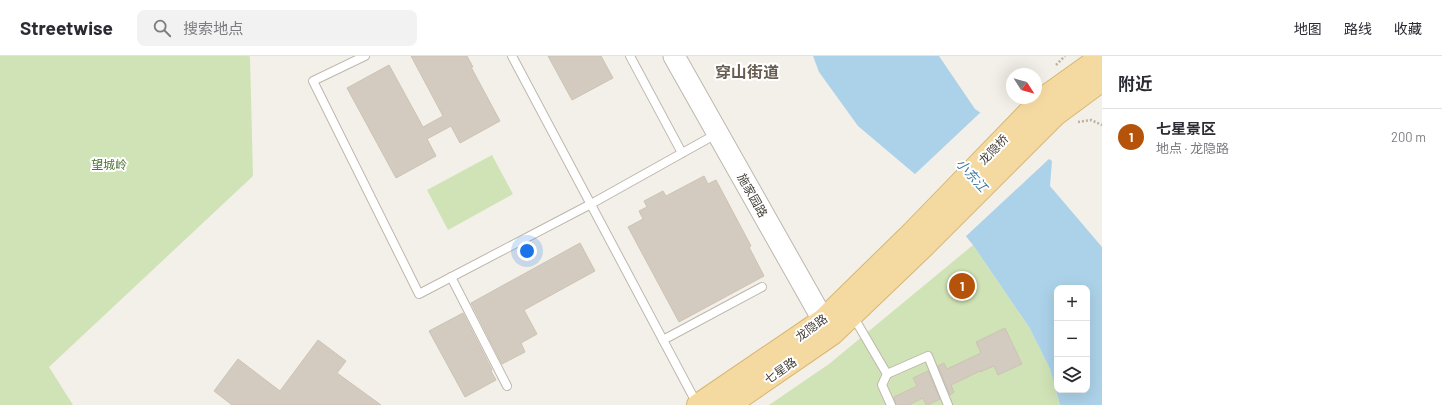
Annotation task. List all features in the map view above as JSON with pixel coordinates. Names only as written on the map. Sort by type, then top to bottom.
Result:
[{"type":"main road","name":"龙隐桥","points":[[918,240],[1048,107],[1094,84],[1097,60],[1102,65]]},
{"type":"main road","name":"龙隐路","points":[[698,405],[828,327],[853,315],[918,240]]},
{"type":"main road","name":"龙隐路","points":[[828,327],[918,240]]},
{"type":"main road","name":"七星路","points":[[729,405],[828,327]]},
{"type":"street","name":"施家园路","points":[[674,56],[828,327]]},
{"type":"lane","points":[[366,56],[313,81],[419,294],[591,204],[718,133]]},
{"type":"lane","points":[[512,56],[698,405]]},
{"type":"lane","points":[[630,56],[682,153]]},
{"type":"lane","points":[[451,277],[507,386]]},
{"type":"lane","points":[[663,340],[762,287]]},
{"type":"lane","points":[[853,315],[887,374]]},
{"type":"lane","points":[[891,405],[882,386],[887,374],[928,356],[948,405]]},
{"type":"path","points":[[1077,122],[1091,120],[1102,125]]},
{"type":"green space","name":"望城岭","points":[[0,56],[250,57],[253,176],[49,367],[73,405],[0,405]]},
{"type":"green space","points":[[492,155],[513,194],[448,230],[427,190]]},
{"type":"green space","points":[[973,245],[1029,327],[1050,369],[1054,383],[1054,393],[1057,393],[1060,405],[769,405],[829,364]]},
{"type":"water","name":"小东江","points":[[813,56],[939,56],[975,109],[1052,161],[1050,186],[1102,247],[1102,405],[1060,405],[1057,393],[1090,393],[1090,285],[1054,285],[1054,383],[1050,369],[1029,327],[973,245],[916,175],[858,126],[819,72]]},
{"type":"pier","points":[[982,111],[1050,158],[964,238],[914,175]]},
{"type":"building","points":[[411,56],[467,56],[473,67],[471,67],[500,121],[460,143],[451,126],[427,139],[436,156],[396,178],[347,88],[389,65],[423,127],[443,116]]},
{"type":"building","points":[[548,56],[601,56],[613,78],[572,100]]},
{"type":"building","points":[[704,176],[708,184],[716,180],[751,246],[749,247],[764,276],[679,322],[628,227],[643,219],[639,211],[647,207],[644,201],[663,191],[666,196]]},
{"type":"building","points":[[580,243],[595,271],[524,310],[537,334],[521,343],[525,352],[502,364],[471,303]]},
{"type":"building","points":[[463,313],[496,380],[465,397],[429,331]]},
{"type":"building","points":[[1005,328],[1022,364],[998,375],[994,366],[980,371],[951,385],[954,392],[950,395],[938,366],[944,363],[947,369],[981,353],[976,342]]},
{"type":"building","points":[[318,340],[346,361],[337,373],[381,405],[232,405],[214,391],[238,359],[280,391]]},
{"type":"building","points":[[928,371],[940,399],[928,405],[926,405],[923,398],[909,405],[896,405],[894,397],[917,386],[913,378]]},
{"type":"place","name":"七星景区","points":[[962,286]]},
{"type":"district","name":"穿山街道","points":[[747,71]]}]
